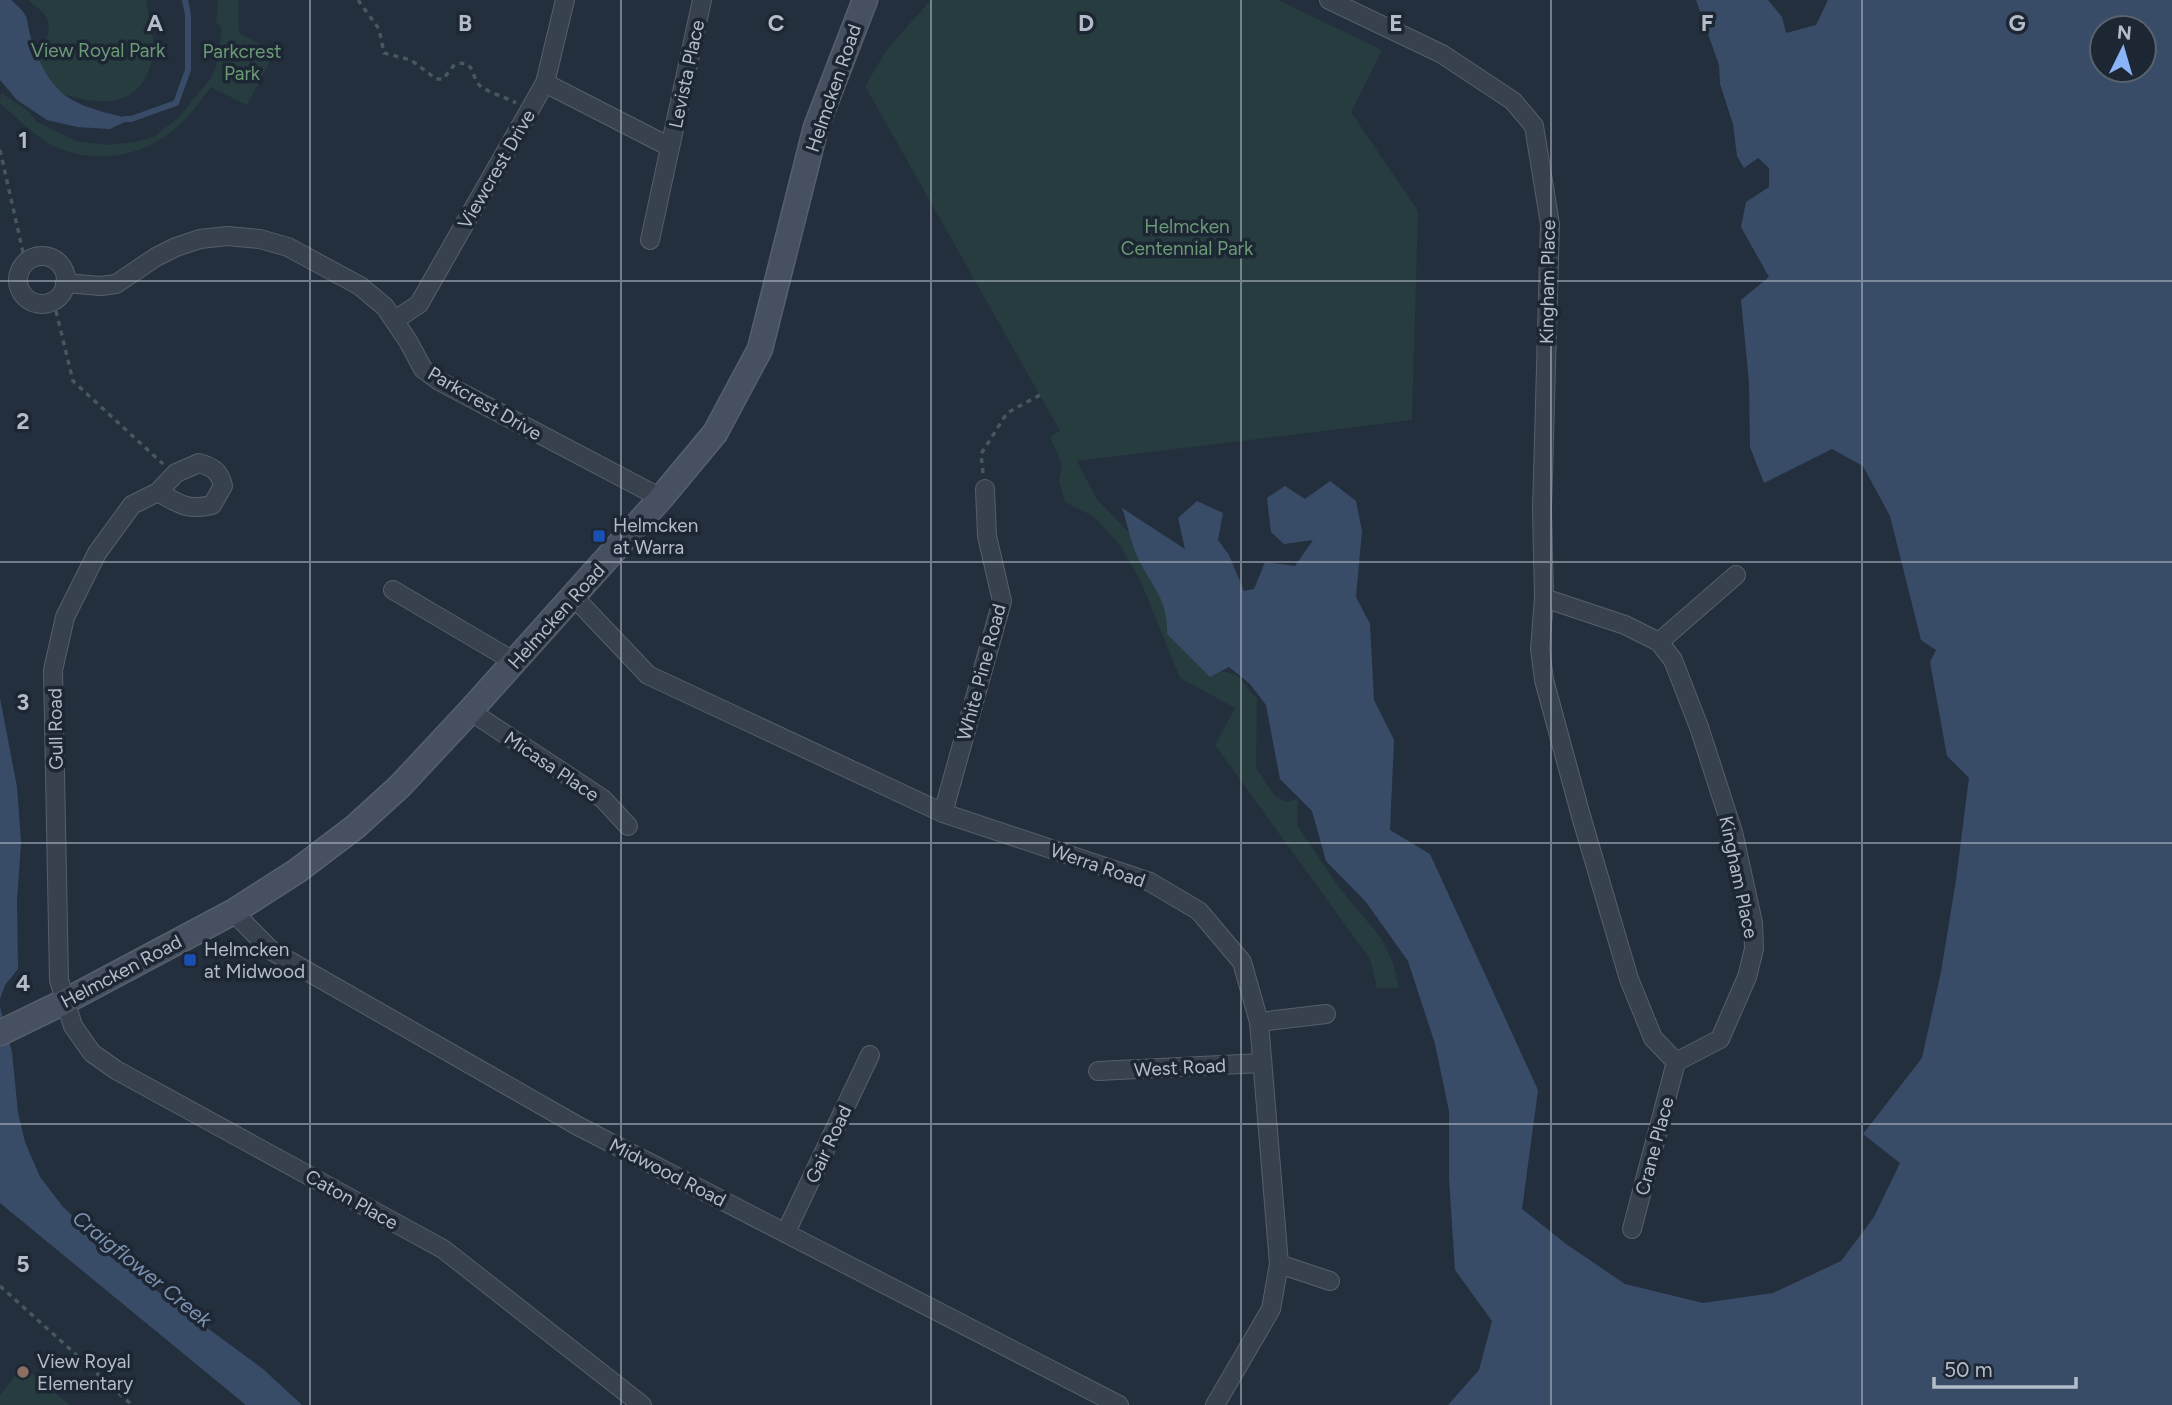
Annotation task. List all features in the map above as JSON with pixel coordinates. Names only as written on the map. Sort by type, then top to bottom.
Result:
[{"type":"main road","name":"Helmcken Road","points":[[9,1029],[233,912],[297,871],[355,827],[400,786],[470,712],[661,498],[715,433],[760,349],[816,127],[865,0]]},
{"type":"street","name":"Viewcrest Drive","points":[[395,320],[419,304],[545,83],[565,0]]},
{"type":"street","name":"Levista Place","points":[[650,240],[702,0]]},
{"type":"street","name":"Kingham Place","points":[[1329,0],[1442,54],[1513,101],[1534,126],[1550,224],[1542,510],[1544,598],[1540,649],[1548,701],[1629,979],[1653,1038],[1676,1062],[1720,1039],[1747,978],[1754,949],[1753,923],[1733,832],[1699,727],[1673,660],[1659,642]]},
{"type":"street","name":"Levista Place","points":[[545,83],[670,148]]},
{"type":"street","name":"Parkcrest Drive","points":[[65,283],[101,286],[116,284],[156,257],[200,239],[227,236],[260,239],[288,247],[360,286],[385,307],[423,369],[439,381],[661,498]]},
{"type":"street","points":[[46,257],[61,266],[65,283],[63,291],[52,302],[34,303],[21,292],[18,275],[28,261],[46,257]]},
{"type":"street","points":[[158,492],[181,505],[197,509],[212,505],[219,497],[223,486],[220,475],[211,467],[199,463],[176,473]]},
{"type":"street","name":"Gull Road","points":[[64,1002],[60,980],[53,670],[65,617],[97,553],[132,505],[158,492],[176,473]]},
{"type":"street","name":"White Pine Road","points":[[943,813],[1002,601],[987,536],[985,489]]},
{"type":"street","points":[[1544,598],[1625,625],[1659,642],[1736,575]]},
{"type":"street","points":[[393,590],[515,662]]},
{"type":"street","name":"Werra Road","points":[[573,596],[648,675],[943,813],[1150,882],[1199,911],[1242,962],[1258,1022],[1279,1265],[1271,1309],[1215,1405]]},
{"type":"street","name":"Micasa Place","points":[[470,712],[603,800],[628,827]]},
{"type":"street","name":"Midwood Road","points":[[233,912],[272,951],[578,1126],[1119,1405]]},
{"type":"street","name":"Caton Place","points":[[64,1002],[73,1026],[92,1054],[116,1070],[443,1249],[642,1405]]},
{"type":"street","points":[[1258,1022],[1326,1014]]},
{"type":"street","name":"Gair Road","points":[[786,1232],[870,1055]]},
{"type":"street","name":"Crane Place","points":[[1632,1229],[1676,1062]]},
{"type":"street","name":"West Road","points":[[1098,1071],[1262,1063]]},
{"type":"street","points":[[1279,1265],[1330,1281]]},
{"type":"path","points":[[358,0],[379,29],[384,53],[411,60],[436,79],[443,79],[455,64],[467,64],[473,69],[480,87],[530,110]]},
{"type":"path","points":[[0,150],[23,252],[28,261]]},
{"type":"path","points":[[52,302],[73,381],[176,473]]},
{"type":"path","points":[[985,489],[981,454],[1007,413],[1040,395]]},
{"type":"path","points":[[1,1288],[132,1405]]},
{"type":"green space","name":"View Royal Park","points":[[28,0],[146,0],[154,48],[144,80],[128,96],[117,100],[92,101],[55,90],[40,67],[41,53],[48,34],[47,19]]},
{"type":"green space","name":"Parkcrest Park","points":[[218,0],[238,0],[239,33],[275,52],[247,105],[211,87],[183,121],[159,140],[129,153],[97,156],[65,151],[50,144],[0,103],[1,93],[27,110],[37,122],[76,141],[107,145],[135,142],[155,136],[179,117],[210,79],[216,67],[222,29],[216,22]]},
{"type":"green space","name":"Helmcken Centennial Park","points":[[931,0],[1278,0],[1382,50],[1351,112],[1418,211],[1412,420],[1077,461],[1096,498],[1131,535],[1218,671],[1239,677],[1257,698],[1256,768],[1275,796],[1286,802],[1298,799],[1297,825],[1338,886],[1381,938],[1393,963],[1399,988],[1377,988],[1370,959],[1215,745],[1235,708],[1180,678],[1141,582],[1120,545],[1093,516],[1065,502],[1059,482],[1062,464],[1050,437],[1060,431],[865,86],[888,48]]},
{"type":"green space","points":[[23,1366],[70,1405],[0,1405],[0,1395]]},
{"type":"water","points":[[0,0],[11,0],[25,15],[40,61],[57,88],[80,104],[131,119],[110,129],[77,127],[47,120],[17,100],[0,80]]},
{"type":"water","points":[[1696,0],[1768,0],[1782,17],[1786,33],[1816,25],[1828,0],[2172,0],[2172,1405],[1448,1405],[1479,1370],[1492,1321],[1455,1270],[1449,1178],[1449,1111],[1435,1044],[1408,961],[1366,902],[1326,861],[1312,811],[1280,779],[1266,705],[1250,684],[1229,667],[1210,677],[1167,634],[1163,604],[1134,549],[1122,508],[1185,549],[1178,518],[1197,501],[1223,513],[1218,540],[1229,555],[1244,591],[1254,589],[1265,562],[1295,566],[1313,540],[1284,544],[1271,532],[1267,498],[1285,486],[1305,499],[1330,481],[1356,501],[1362,531],[1356,597],[1370,624],[1374,700],[1394,740],[1390,830],[1430,854],[1538,1090],[1522,1209],[1566,1244],[1625,1284],[1703,1303],[1773,1293],[1841,1261],[1874,1217],[1900,1163],[1863,1134],[1922,1058],[1941,972],[1969,778],[1947,756],[1930,662],[1936,650],[1921,640],[1890,516],[1863,466],[1832,449],[1764,483],[1750,447],[1749,382],[1741,300],[1769,277],[1741,227],[1746,202],[1769,187],[1769,168],[1758,158],[1744,168],[1737,156],[1733,124],[1720,84],[1719,65]]},
{"type":"water","points":[[0,698],[17,787],[21,842],[17,901],[18,969],[5,985],[0,999]]},
{"type":"water","points":[[0,1007],[12,1052],[18,1113],[25,1142],[40,1177],[63,1207],[142,1280],[263,1369],[302,1405],[246,1405],[0,1203]]},
{"type":"waterway","name":"Craigflower Creek","points":[[125,119],[176,103],[188,70],[188,15],[185,0]]},
{"type":"place","name":"Helmcken at Warra","points":[[599,536]]},
{"type":"place","name":"Helmcken at Midwood","points":[[190,960]]},
{"type":"place","name":"View Royal Elementary","points":[[23,1372]]}]
